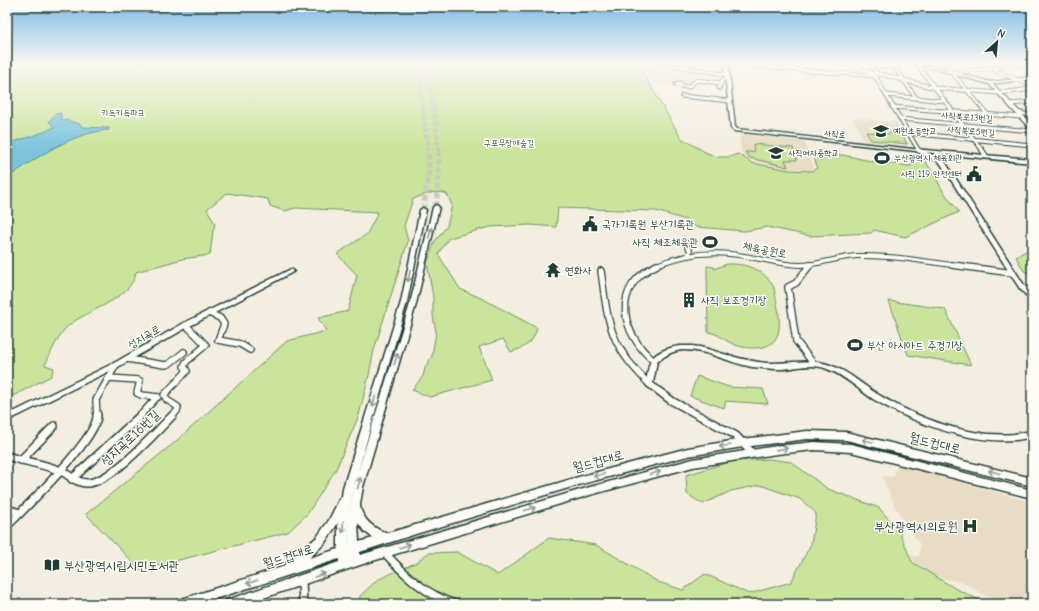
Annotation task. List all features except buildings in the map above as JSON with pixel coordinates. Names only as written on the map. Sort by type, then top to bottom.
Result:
[{"type":"main road","points":[[729,92],[730,101]]},
{"type":"main road","points":[[1000,93],[1032,128]]},
{"type":"main road","name":"사직로","points":[[730,101],[733,128],[741,132],[918,151],[986,156],[1032,162]]},
{"type":"main road","points":[[1017,112],[1031,116]]},
{"type":"main road","points":[[1022,117],[1031,116]]},
{"type":"main road","points":[[936,152],[1022,287],[1032,297]]},
{"type":"main road","name":"사직로","points":[[936,152],[943,155],[1032,162]]},
{"type":"main road","points":[[355,562],[353,527],[358,487],[413,304],[436,207]]},
{"type":"main road","points":[[280,573],[307,554],[324,539],[348,488],[404,302],[423,210]]},
{"type":"main road","name":"월드컵대로","points":[[182,604],[388,538],[582,480],[688,452],[743,443],[807,435],[846,436],[1032,482]]},
{"type":"main road","points":[[230,604],[355,562],[590,491],[693,463],[753,454],[814,446],[851,448],[1032,494]]},
{"type":"main road","points":[[344,566],[343,524],[348,488]]},
{"type":"main road","points":[[355,505],[358,516],[367,529],[375,534],[388,538]]},
{"type":"street","points":[[884,92],[918,151],[941,160]]},
{"type":"street","points":[[912,92],[916,98]]},
{"type":"street","points":[[937,92],[986,156]]},
{"type":"street","points":[[967,92],[988,115]]},
{"type":"street","points":[[975,92],[1000,93],[1010,92]]},
{"type":"street","points":[[682,96],[730,101]]},
{"type":"street","points":[[886,96],[944,101]]},
{"type":"street","points":[[1010,104],[1032,102]]},
{"type":"street","points":[[892,107],[1022,117]]},
{"type":"street","name":"사직북로13번길","points":[[900,119],[1032,131]]},
{"type":"street","name":"사직북로5번길","points":[[908,133],[1032,145]]},
{"type":"street","points":[[684,241],[690,250],[688,256]]},
{"type":"street","name":"체육공원로","points":[[654,361],[640,348],[630,330],[625,314],[628,292],[631,285],[650,268],[666,260],[709,253],[750,257],[775,263],[810,265],[838,258],[873,256],[1013,273]]},
{"type":"street","points":[[810,265],[796,283],[788,287],[796,341],[813,363]]},
{"type":"street","name":"성지곡로","points":[[7,418],[116,365],[186,325],[291,271]]},
{"type":"street","points":[[601,271],[607,314],[617,343],[633,367],[649,384],[672,401],[726,429],[743,443],[753,454]]},
{"type":"street","points":[[210,313],[221,318],[225,323],[225,327],[218,340],[238,343],[246,346],[250,350]]},
{"type":"street","points":[[72,478],[161,397],[187,371],[184,366],[186,362],[206,345],[186,325]]},
{"type":"street","points":[[649,384],[654,361],[666,352],[683,348],[702,350],[724,358],[751,364],[783,366],[813,363],[827,366],[839,372],[864,390],[903,412],[942,426],[970,433],[1000,437],[1013,437],[1032,434]]},
{"type":"street","points":[[127,359],[165,365],[184,352]]},
{"type":"street","points":[[7,526],[61,472],[86,438],[97,419],[96,400],[116,365]]},
{"type":"street","points":[[109,378],[138,380],[140,381],[137,393],[141,395],[161,397]]},
{"type":"street","name":"성지곡로16번길","points":[[8,457],[61,472],[72,478],[88,483],[105,478],[177,411],[178,407],[161,397]]},
{"type":"street","points":[[21,460],[54,426]]},
{"type":"street","points":[[7,509],[20,513]]},
{"type":"street","points":[[384,553],[409,578],[440,600],[454,604]]},
{"type":"street","points":[[302,581],[303,604]]},
{"type":"shaded area","name":"예원초등학교","points":[[853,118],[896,122],[910,145],[864,141]]},
{"type":"shaded area","name":"사직여자중학교","points":[[739,134],[804,141],[814,168],[811,170],[788,169],[751,161],[744,156],[741,150]]},
{"type":"shaded area","name":"부산광역시의료원","points":[[898,465],[1032,502],[1032,604],[1011,604],[985,596],[964,583],[937,577],[915,562],[909,555],[919,557],[920,545],[895,507],[882,476],[893,477]]},
{"type":"green space","name":"구포무장애숲길","points":[[7,92],[654,92],[681,138],[717,157],[729,157],[738,154],[752,163],[789,170],[812,171],[817,168],[814,156],[843,155],[875,162],[911,166],[912,157],[925,161],[943,191],[959,212],[905,237],[874,230],[871,233],[810,236],[767,227],[745,231],[696,227],[686,220],[656,211],[558,208],[556,227],[530,225],[490,227],[449,238],[438,254],[460,289],[483,299],[537,328],[528,344],[511,352],[503,339],[479,347],[492,380],[430,397],[412,390],[423,376],[425,368],[432,356],[436,332],[433,316],[433,297],[427,263],[435,241],[447,226],[452,205],[447,194],[439,192],[430,193],[413,199],[404,226],[408,241],[374,350],[359,415],[336,469],[308,513],[288,532],[140,570],[86,514],[174,443],[287,341],[326,331],[318,318],[348,311],[357,275],[337,254],[367,234],[378,212],[295,208],[285,211],[270,206],[268,199],[227,193],[207,209],[215,224],[210,255],[182,259],[136,272],[133,282],[126,290],[107,304],[75,321],[64,330],[55,344],[45,365],[54,368],[51,376],[7,399]]},
{"type":"green space","points":[[866,132],[902,135],[907,144],[871,140]]},
{"type":"green space","points":[[753,144],[793,148],[797,160],[785,160],[788,167],[750,158],[745,152],[754,152]]},
{"type":"green space","points":[[1032,247],[1032,275],[1024,271],[1016,257]]},
{"type":"green space","points":[[727,264],[748,266],[761,272],[774,288],[779,313],[779,331],[771,344],[760,348],[742,347],[708,332],[707,266],[714,267],[714,269]]},
{"type":"green space","points":[[889,301],[945,309],[971,365],[908,355]]},
{"type":"green space","points":[[697,376],[729,387],[763,389],[768,404],[726,401],[724,408],[690,396]]},
{"type":"green space","points":[[770,459],[791,462],[828,489],[879,508],[899,531],[912,562],[956,589],[988,604],[358,604],[360,596],[377,580],[417,562],[428,553],[457,552],[498,575],[549,538],[596,545],[658,582],[683,590],[705,574],[749,594],[791,582],[811,544],[816,513],[800,499],[760,485],[731,491],[703,504],[687,494],[686,475],[733,461]]},
{"type":"water","points":[[61,113],[61,119],[80,124],[82,127],[109,128],[109,130],[81,136],[55,147],[7,178],[7,144],[44,132],[54,127],[49,122],[55,114]]},
{"type":"tunnel","points":[[421,92],[428,151]]},
{"type":"tunnel","points":[[431,92],[439,151]]},
{"type":"tunnel","points":[[423,210],[429,173],[428,150]]},
{"type":"tunnel","points":[[436,207],[439,151]]},
{"type":"place","name":"예원초등학교","points":[[881,131]]},
{"type":"place","name":"사직여자중학교","points":[[776,153]]},
{"type":"place","name":"부산광역시 체육회관","points":[[882,158]]},
{"type":"place","name":"사직 119 안전센터","points":[[974,174]]},
{"type":"place","name":"국가기록원 부산기록관","points":[[590,224]]},
{"type":"place","name":"사직 체조체육관","points":[[710,242]]},
{"type":"place","name":"연화사","points":[[553,270]]},
{"type":"place","name":"사직 보조경기장","points":[[689,300]]},
{"type":"place","name":"부산 아시아드 주경기장","points":[[855,345]]},
{"type":"place","name":"부산광역시의료원","points":[[970,526]]},
{"type":"place","name":"부산광역시립시민도서관","points":[[52,565]]},
{"type":"park label","name":"키득키득파크","points":[[123,113]]}]
